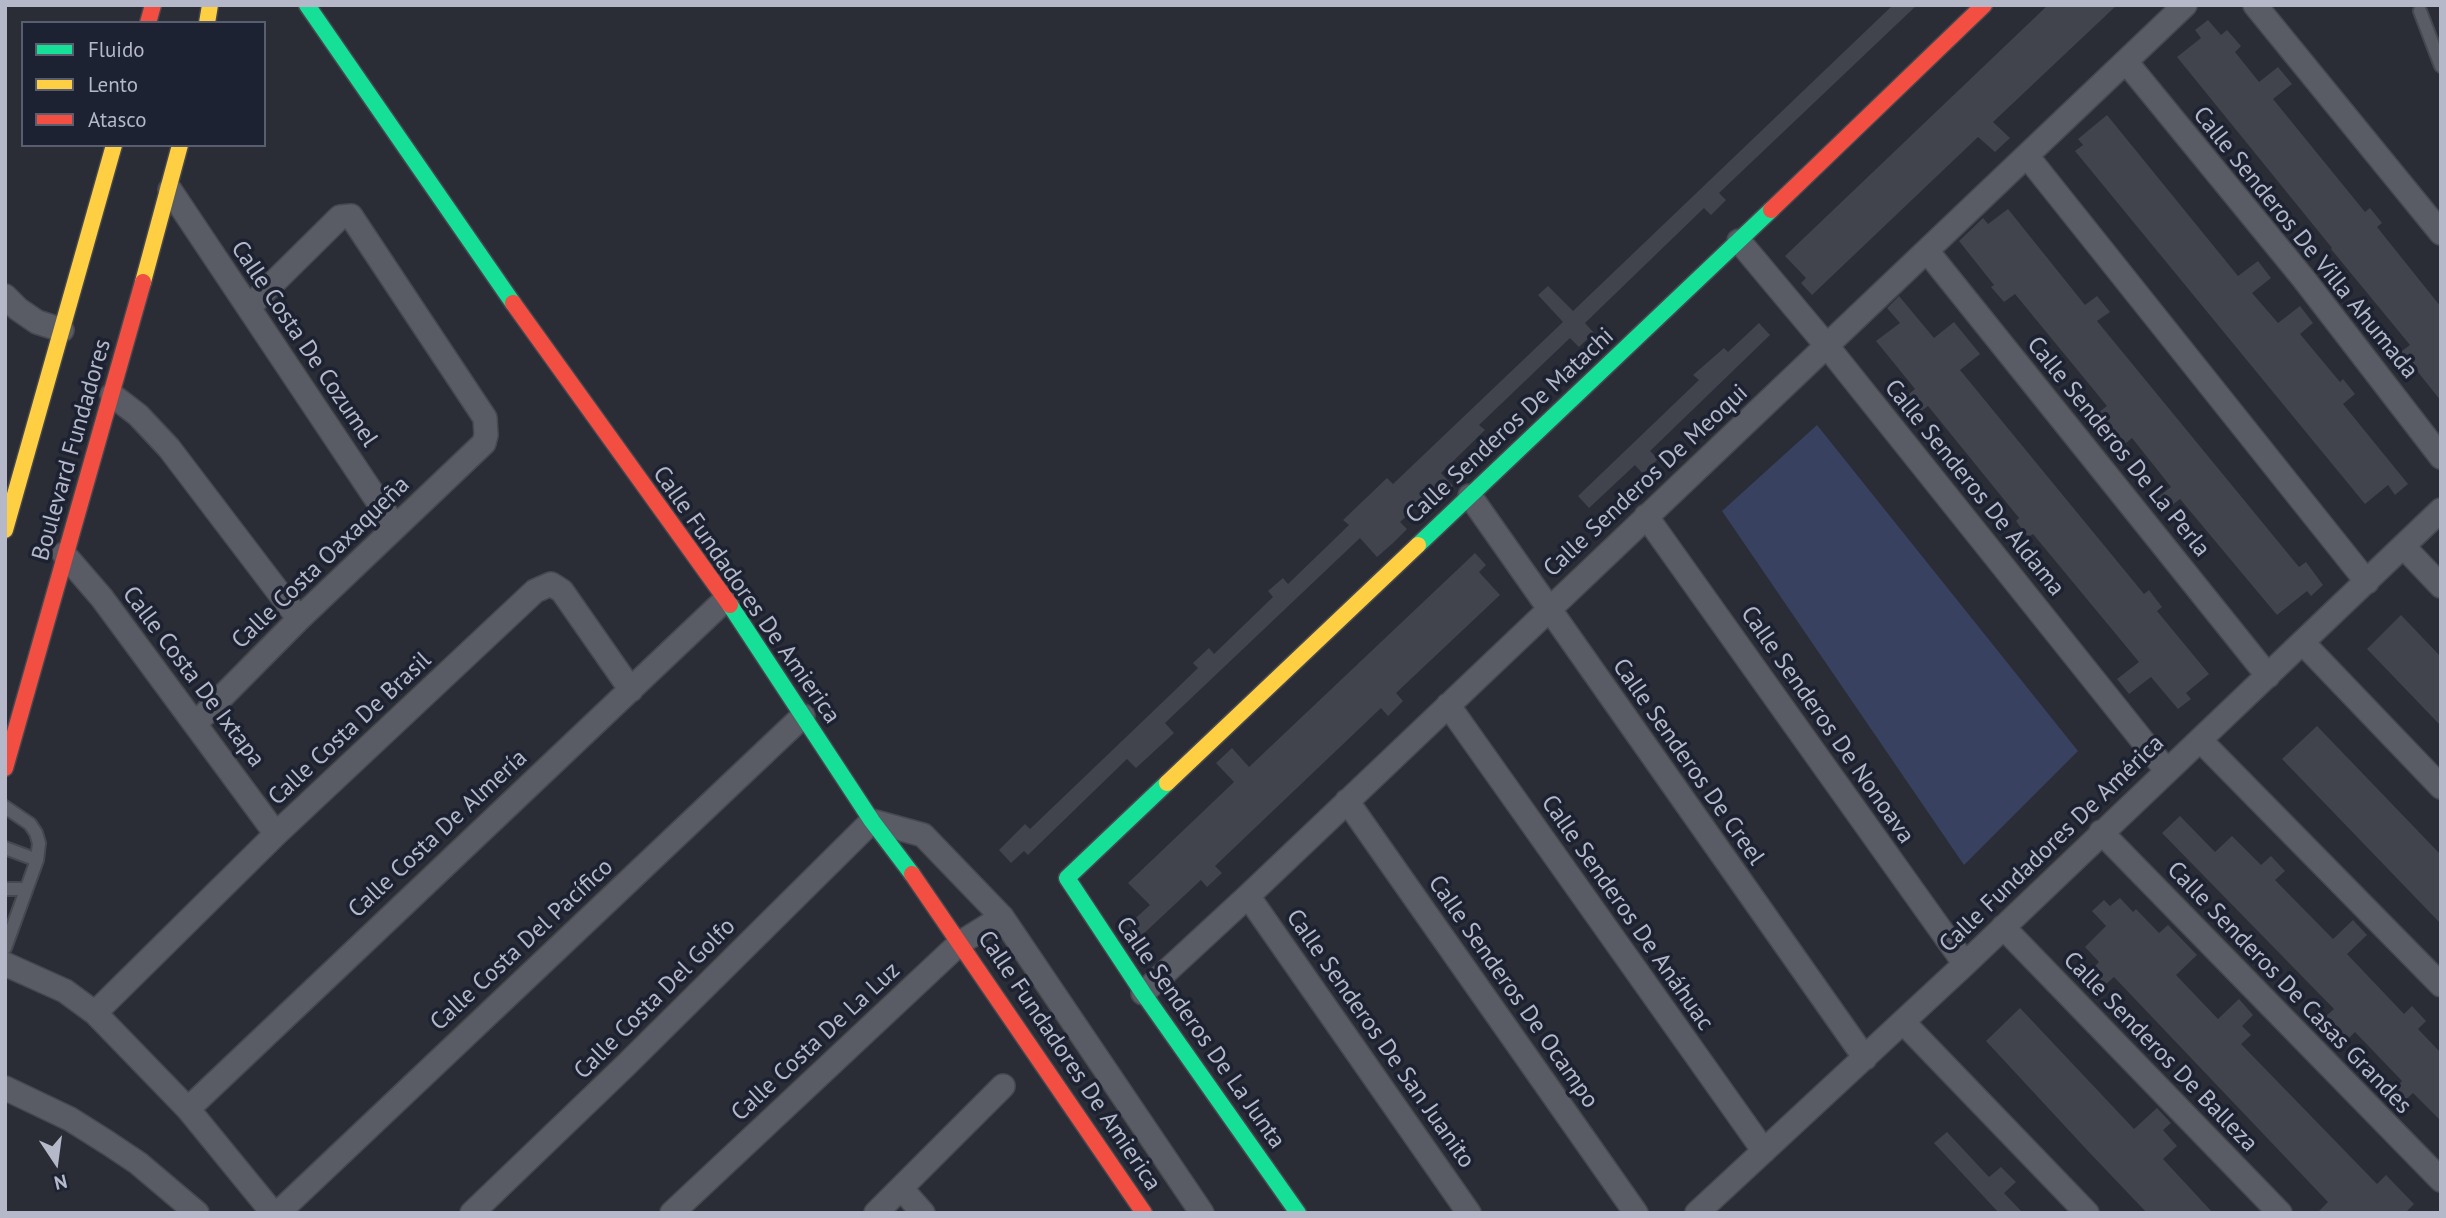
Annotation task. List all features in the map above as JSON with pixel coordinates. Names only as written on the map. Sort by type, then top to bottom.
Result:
[{"type":"street","name":"Calle Fundadores De Amierica","points":[[307,5],[514,306],[726,599],[872,821],[928,894],[1144,1213]]},
{"type":"street","name":"Calle Senderos De Matachi","points":[[1066,878],[1739,242],[1984,5]]},
{"type":"street","name":"Calle Senderos De Meoqui","points":[[1143,993],[2127,63],[2185,5]]},
{"type":"street","points":[[2255,5],[2441,233]]},
{"type":"street","name":"Calle Senderos De Villa Ahumada","points":[[2127,63],[2303,278],[2441,457]]},
{"type":"street","name":"Boulevard Fundadores","points":[[5,530],[113,147]]},
{"type":"street","name":"Boulevard Fundadores","points":[[5,768],[170,190],[180,147]]},
{"type":"street","points":[[2028,156],[2367,582]]},
{"type":"street","name":"Calle Costa De Cozumel","points":[[170,190],[395,527]]},
{"type":"street","name":"Calle Costa Oaxaqueña","points":[[196,723],[299,619],[484,443],[487,426],[485,418],[351,216],[340,217],[248,307]]},
{"type":"street","name":"Calle Senderos De Aldama","points":[[1739,242],[1826,346],[2166,770]]},
{"type":"street","name":"Calle Senderos De La Perla","points":[[1927,251],[2268,676]]},
{"type":"street","points":[[5,296],[37,322],[62,330]]},
{"type":"street","points":[[112,395],[146,423],[169,448],[299,619]]},
{"type":"street","name":"Calle Senderos De Creel","points":[[1470,496],[1864,1058]]},
{"type":"street","name":"Calle Fundadores De América","points":[[1697,1213],[1965,964],[2441,510]]},
{"type":"street","name":"Calle Senderos De Nonoava","points":[[1646,516],[1965,964]]},
{"type":"street","points":[[2404,547],[2441,586]]},
{"type":"street","name":"Calle Costa De Ixtapa","points":[[64,554],[102,598],[276,834]]},
{"type":"street","name":"Calle Costa De Brasil","points":[[95,1013],[276,834],[535,591],[551,584],[562,591],[631,690]]},
{"type":"street","name":"Calle Costa De Almería","points":[[188,1109],[726,599]]},
{"type":"street","points":[[2303,643],[2441,788]]},
{"type":"street","name":"Calle Senderos De Anáhuac","points":[[1448,705],[1764,1151]]},
{"type":"street","name":"Calle Costa Del Pacífico","points":[[275,1213],[803,716]]},
{"type":"street","points":[[2200,740],[2441,985]]},
{"type":"street","name":"Calle Senderos De Ocampo","points":[[1347,801],[1636,1213]]},
{"type":"street","points":[[872,821],[923,835],[1002,917],[1202,1213]]},
{"type":"street","name":"Calle Costa Del Golfo","points":[[471,1213],[626,1066],[872,821]]},
{"type":"street","name":"Calle Senderos De Casas Grandes","points":[[2101,832],[2441,1180]]},
{"type":"street","name":"Calle Senderos De La Junta","points":[[1066,878],[1143,993],[1298,1213]]},
{"type":"street","name":"Calle Senderos De San Juanito","points":[[1248,896],[1469,1213]]},
{"type":"street","name":"Calle Costa De La Luz","points":[[673,1213],[960,943],[1002,917]]},
{"type":"street","name":"Calle Senderos De Balleza","points":[[2003,927],[2280,1213]]},
{"type":"street","points":[[5,964],[65,991],[95,1013],[188,1109],[275,1213]]},
{"type":"street","points":[[1903,1022],[2087,1213]]},
{"type":"street","points":[[876,1213],[1003,1086]]},
{"type":"street","points":[[5,1088],[70,1119],[108,1143],[138,1163],[197,1213]]},
{"type":"street","points":[[901,1188],[923,1213]]},
{"type":"lane","points":[[2420,11],[2441,66]]},
{"type":"lane","points":[[5,807],[21,817],[36,833],[39,843],[37,860],[5,948]]},
{"type":"lane","points":[[5,848],[37,860]]},
{"type":"lane","points":[[5,889],[25,889]]},
{"type":"water","points":[[1817,425],[2078,751],[1964,865],[1722,511]]},
{"type":"building","points":[[1893,5],[1917,5],[1719,193],[1726,200],[1711,215],[1704,208],[1585,323],[1594,333],[1579,347],[1570,338],[1479,425],[1485,430],[1441,473],[1453,486],[1437,501],[1430,494],[1400,522],[1407,529],[1377,557],[1360,538],[1165,723],[1174,733],[1136,768],[1127,759],[1028,855],[1024,851],[1011,863],[999,850],[1025,824],[1030,829],[1198,668],[1193,663],[1209,648],[1214,654],[1273,597],[1268,591],[1283,578],[1288,584],[1349,525],[1343,520],[1387,478],[1393,484],[1563,322],[1538,295],[1548,286],[1573,311]]},
{"type":"building","points":[[2048,5],[2117,5],[1993,122],[2010,138],[1995,152],[1978,137],[1812,295],[1801,283],[1806,278],[1785,256]]},
{"type":"building","points":[[2208,20],[2221,35],[2227,30],[2241,46],[2235,52],[2259,82],[2278,67],[2292,84],[2273,99],[2365,212],[2370,208],[2382,223],[2377,227],[2441,307],[2441,401],[2414,367],[2402,377],[2389,361],[2410,345],[2177,57],[2201,38],[2195,30]]},
{"type":"building","points":[[2107,115],[2238,276],[2258,261],[2271,278],[2252,293],[2278,323],[2300,306],[2313,323],[2300,334],[2340,382],[2343,379],[2355,394],[2343,404],[2408,484],[2395,495],[2388,485],[2365,504],[2075,151],[2083,145],[2078,139]]},
{"type":"building","points":[[2008,209],[2085,305],[2097,296],[2110,312],[2097,321],[2299,567],[2306,562],[2323,585],[2311,596],[2307,591],[2277,615],[2180,499],[2163,512],[2153,501],[2171,487],[2132,438],[2116,451],[2096,427],[2101,423],[2094,416],[2107,406],[2015,294],[2004,302],[1959,241],[1983,218],[1988,224]]},
{"type":"building","points":[[1899,296],[1934,338],[1954,322],[1980,354],[1960,370],[2144,594],[2149,590],[2162,607],[2157,611],[2209,674],[2186,693],[2191,699],[2178,709],[2151,677],[2129,694],[2117,679],[2139,662],[2033,534],[2028,537],[2016,521],[2019,518],[1928,406],[1909,420],[1897,404],[1915,389],[1876,341],[1900,323],[1887,308]]},
{"type":"building","points":[[1759,323],[1770,335],[1650,451],[1658,459],[1643,474],[1635,465],[1589,508],[1578,496],[1699,380],[1693,375],[1724,348],[1728,352]]},
{"type":"building","points":[[1475,553],[1486,565],[1479,572],[1500,595],[1396,693],[1403,701],[1388,716],[1381,708],[1215,866],[1222,873],[1207,887],[1201,880],[1140,937],[1128,925],[1150,905],[1128,883],[1234,782],[1216,763],[1232,748],[1249,767]]},
{"type":"building","points":[[2401,615],[2441,657],[2441,726],[2367,649]]},
{"type":"building","points":[[2317,726],[2441,855],[2441,924],[2282,759]]},
{"type":"building","points":[[2180,816],[2215,852],[2232,836],[2261,865],[2271,856],[2285,871],[2275,880],[2333,939],[2353,920],[2367,935],[2347,954],[2404,1014],[2412,1006],[2426,1021],[2418,1029],[2441,1053],[2441,1121],[2413,1093],[2399,1106],[2389,1094],[2402,1081],[2355,1032],[2337,1050],[2315,1026],[2334,1009],[2162,833]]},
{"type":"building","points":[[2120,898],[2133,912],[2136,909],[2159,933],[2168,925],[2197,955],[2176,975],[2218,1019],[2239,999],[2253,1015],[2242,1026],[2251,1035],[2241,1044],[2377,1184],[2386,1175],[2414,1204],[2405,1213],[2317,1213],[2328,1202],[2114,977],[2098,991],[2084,977],[2099,962],[2085,947],[2106,926],[2092,911],[2104,900],[2110,906]]},
{"type":"building","points":[[2020,1008],[2134,1129],[2157,1108],[2171,1123],[2163,1130],[2177,1146],[2163,1159],[2213,1213],[2147,1213],[2087,1150],[1986,1041]]},
{"type":"building","points":[[1947,1132],[1989,1177],[2001,1167],[2016,1182],[2004,1193],[2023,1213],[1999,1213],[1934,1143]]},
{"type":"traffic: fast","points":[[307,5],[513,303]]},
{"type":"traffic: fast","points":[[1418,545],[1771,210]]},
{"type":"traffic: fast","points":[[730,605],[872,821],[912,874]]},
{"type":"traffic: fast","points":[[1167,783],[1067,878],[1143,993],[1298,1213]]},
{"type":"traffic: slow","points":[[207,21],[210,5]]},
{"type":"traffic: slow","points":[[5,530],[113,147]]},
{"type":"traffic: slow","points":[[143,282],[179,147]]},
{"type":"traffic: slow","points":[[1167,783],[1418,545]]},
{"type":"traffic: jam","points":[[149,21],[153,5]]},
{"type":"traffic: jam","points":[[1771,210],[1984,5]]},
{"type":"traffic: jam","points":[[5,768],[143,282]]},
{"type":"traffic: jam","points":[[513,303],[730,605]]},
{"type":"traffic: jam","points":[[912,874],[1144,1213]]}]
